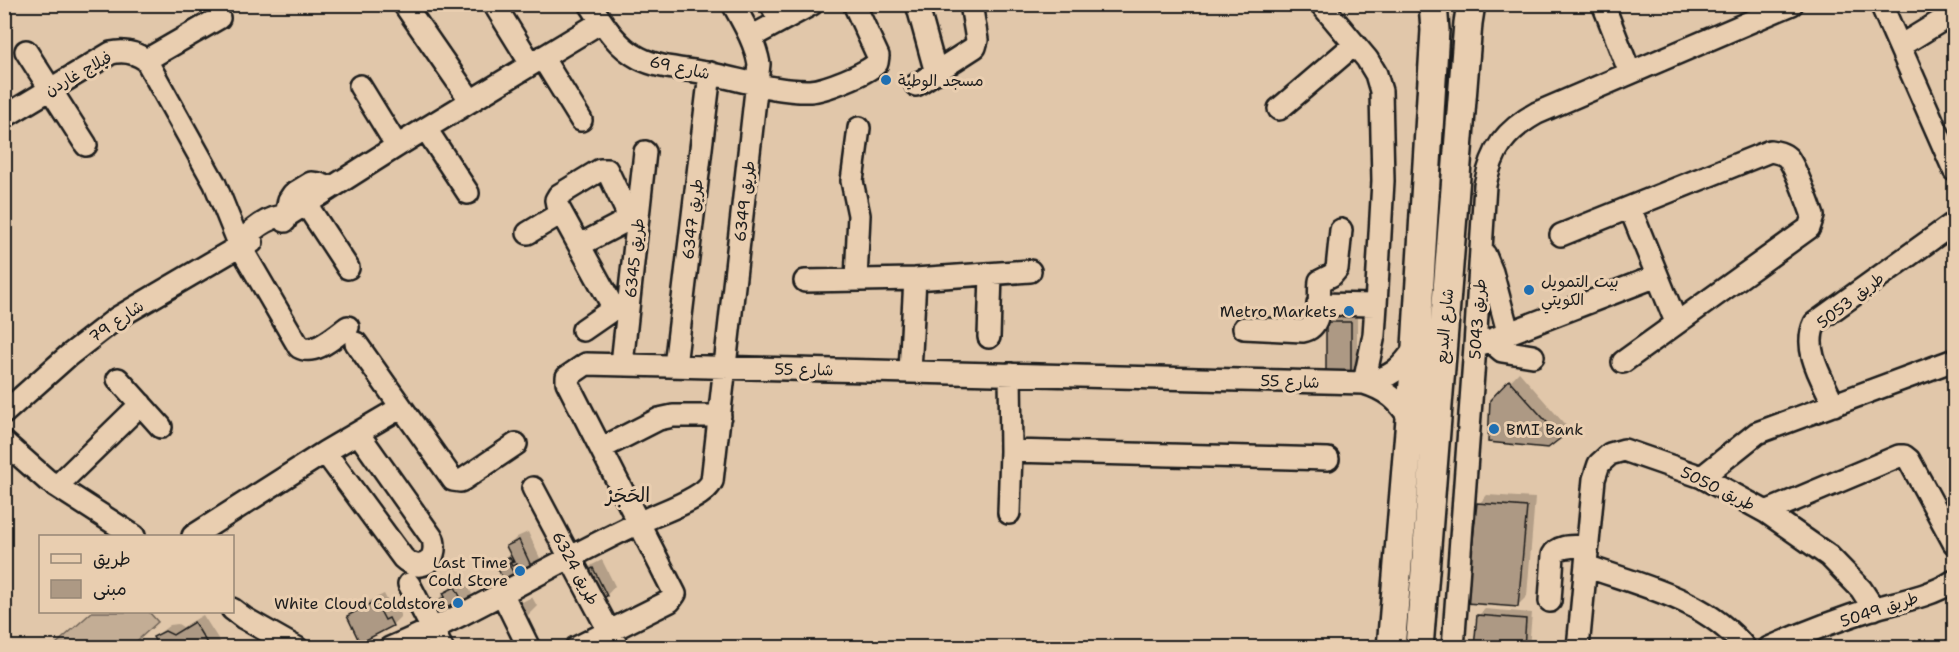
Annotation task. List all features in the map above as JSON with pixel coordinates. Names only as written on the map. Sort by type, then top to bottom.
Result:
[{"type":"main road","name":"شارع البديع","points":[[1391,648],[1416,347],[1435,30],[1433,4]]},
{"type":"main road","name":"شارع البديع","points":[[1419,648],[1471,4]]},
{"type":"street","points":[[404,4],[471,101]]},
{"type":"street","points":[[494,4],[581,120]]},
{"type":"street","name":"طريق 6349","points":[[724,367],[757,84],[758,57],[751,36],[733,4]]},
{"type":"street","points":[[751,36],[776,13],[812,4]]},
{"type":"street","name":"شارع 69","points":[[596,13],[616,40],[638,58],[651,63],[710,73],[784,90],[812,91],[830,86],[874,66],[878,56],[854,4]]},
{"type":"street","points":[[917,4],[936,73]]},
{"type":"street","points":[[916,85],[975,47],[971,4]]},
{"type":"street","points":[[1321,4],[1355,44],[1376,74],[1383,107],[1383,181],[1374,335],[1364,383]]},
{"type":"street","points":[[1603,4],[1630,73]]},
{"type":"street","name":"طريق 5043","points":[[1453,648],[1491,339],[1481,249],[1485,185],[1496,149],[1507,134],[1521,122],[1537,113],[1630,73],[1764,10],[1792,4]]},
{"type":"street","points":[[1881,4],[1954,170]]},
{"type":"street","points":[[287,216],[537,61],[596,13]]},
{"type":"street","points":[[1900,46],[1954,13]]},
{"type":"street","points":[[219,18],[146,60],[215,184],[240,246],[299,347],[306,350],[315,349],[352,335],[400,408],[451,478],[456,481],[464,479],[516,444]]},
{"type":"street","points":[[1279,109],[1355,44]]},
{"type":"street","points":[[26,51],[86,145]]},
{"type":"street","name":"فيلاج غاردن","points":[[4,117],[111,53],[126,51],[146,60]]},
{"type":"street","name":"طريق 6347","points":[[675,366],[710,73]]},
{"type":"street","points":[[360,86],[397,146]]},
{"type":"street","points":[[856,280],[859,215],[852,182],[859,128]]},
{"type":"street","points":[[426,129],[468,193]]},
{"type":"street","points":[[1561,235],[1770,151],[1780,152],[1787,158],[1811,210],[1812,222],[1809,228],[1623,362]]},
{"type":"street","name":"طريق 6345","points":[[622,364],[645,152]]},
{"type":"street","points":[[580,246],[624,220],[626,210],[609,172],[604,169],[559,195],[556,202],[612,306],[609,312],[583,330]]},
{"type":"street","points":[[287,216],[291,197],[308,184],[315,183],[331,188]]},
{"type":"street","points":[[617,189],[642,187]]},
{"type":"street","points":[[306,204],[348,268]]},
{"type":"street","points":[[1630,208],[1676,322]]},
{"type":"street","points":[[528,233],[561,213]]},
{"type":"street","name":"شارع 79","points":[[4,413],[68,356],[117,318],[240,246],[278,229],[287,216]]},
{"type":"street","name":"طريق 5053","points":[[1834,405],[1809,345],[1810,334],[1815,323],[1954,223]]},
{"type":"street","points":[[1244,328],[1308,330],[1315,325],[1320,281],[1332,275],[1337,269],[1341,230]]},
{"type":"street","points":[[1481,249],[1492,272],[1491,339],[1497,349],[1533,356]]},
{"type":"street","points":[[805,281],[915,279],[1030,271]]},
{"type":"street","points":[[989,337],[991,274]]},
{"type":"street","points":[[1491,339],[1657,276]]},
{"type":"street","points":[[910,371],[915,279]]},
{"type":"street","points":[[1318,304],[1376,305]]},
{"type":"street","name":"شارع 55","points":[[602,448],[566,379],[576,370],[591,363],[1364,383],[1379,381],[1394,373],[1416,347]]},
{"type":"street","points":[[1702,477],[1757,434],[1954,360]]},
{"type":"street","points":[[390,648],[701,494],[710,487],[724,367]]},
{"type":"street","points":[[1009,513],[1010,374]]},
{"type":"street","points":[[118,379],[161,427]]},
{"type":"street","name":"شارع 55","points":[[1364,383],[1389,393],[1403,407],[1411,420]]},
{"type":"street","points":[[52,483],[141,405]]},
{"type":"street","points":[[196,535],[325,452],[400,408]]},
{"type":"street","points":[[576,648],[614,639],[675,597],[675,590],[602,448],[659,419],[688,415],[720,416]]},
{"type":"street","points":[[325,452],[403,558],[416,565],[430,560],[434,554],[433,539],[358,433]]},
{"type":"street","points":[[4,442],[29,466],[52,483],[131,535]]},
{"type":"street","name":"طريق 5050","points":[[1578,648],[1594,479],[1599,464],[1610,454],[1624,450],[1702,477],[1766,512],[1829,556],[1854,580],[1874,609]]},
{"type":"street","points":[[1011,451],[1328,459]]},
{"type":"street","points":[[1766,512],[1899,456],[1904,456],[1910,460],[1954,543]]},
{"type":"street","points":[[4,466],[52,483]]},
{"type":"street","name":"طريق 6324","points":[[533,488],[614,639]]},
{"type":"street","points":[[1550,601],[1552,555],[1560,548],[1587,556],[1693,605],[1721,623],[1745,648]]},
{"type":"street","name":"طريق 5049","points":[[1769,648],[1874,609],[1946,586],[1954,581]]},
{"type":"street","points":[[409,584],[442,648]]},
{"type":"street","points":[[502,593],[529,648]]},
{"type":"street","points":[[238,613],[267,648]]},
{"type":"street","points":[[238,613],[297,648]]},
{"type":"shaded area","points":[[91,613],[150,613],[158,622],[130,647],[57,647],[55,645]]},
{"type":"building","points":[[1326,322],[1351,322],[1351,374],[1326,375]]},
{"type":"building","points":[[1509,380],[1561,438],[1548,448],[1488,442],[1490,400]]},
{"type":"building","points":[[1477,503],[1527,507],[1518,607],[1466,603]]},
{"type":"building","points":[[519,540],[532,568],[518,575],[516,572],[520,570],[517,564],[512,566],[510,563],[514,562],[506,546]]},
{"type":"building","points":[[509,557],[512,561],[508,563],[516,577],[505,582],[495,564]]},
{"type":"building","points":[[593,568],[607,596],[596,602],[582,574]]},
{"type":"building","points":[[455,587],[464,604],[457,608],[454,603],[435,613],[431,604],[445,597],[443,593]]},
{"type":"building","points":[[375,601],[385,620],[389,618],[393,626],[360,643],[347,616]]},
{"type":"building","points":[[1477,615],[1526,619],[1524,648],[1474,648]]},
{"type":"building","points":[[194,622],[210,648],[159,648],[153,637],[165,631],[173,635]]},
{"type":"place","name":"مسجد الوطية","points":[[886,80]]},
{"type":"place","name":"بيت التمويل الكويتي","points":[[1529,290]]},
{"type":"place","name":"Metro Markets","points":[[1349,311]]},
{"type":"place","name":"BMI Bank","points":[[1494,429]]},
{"type":"place","name":"Last Time Cold Store","points":[[520,571]]},
{"type":"place","name":"White Cloud Coldstore","points":[[458,603]]},
{"type":"district","name":"الحَجَرْ","points":[[628,495]]}]
